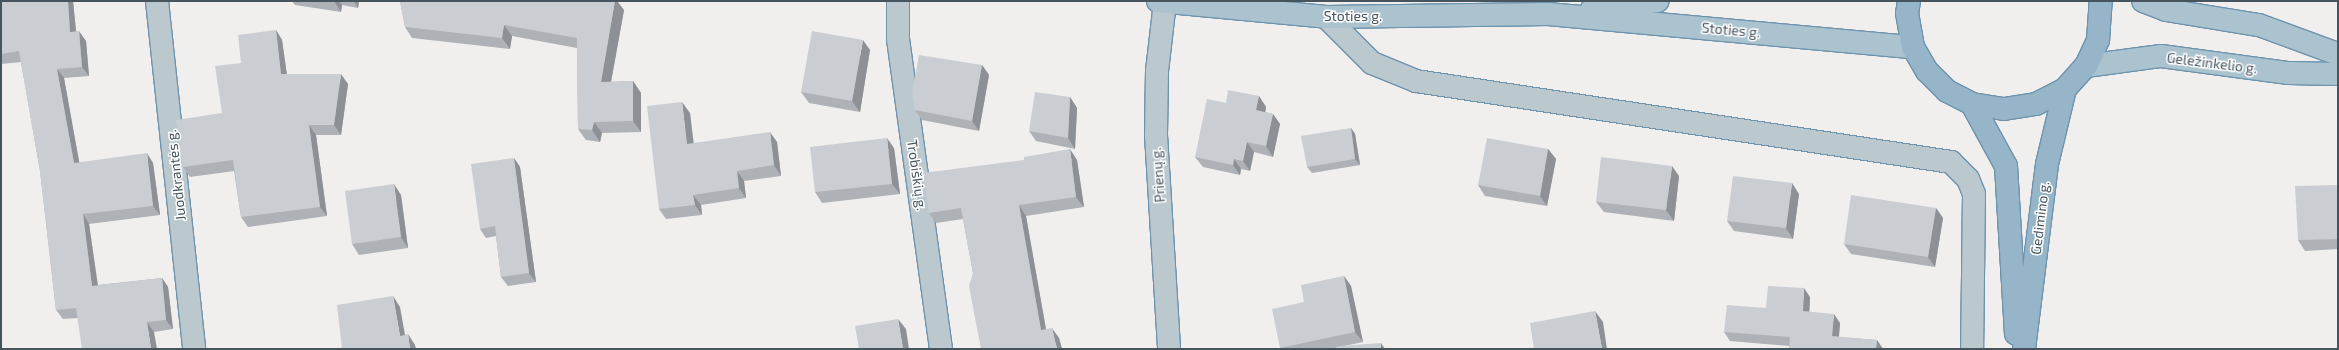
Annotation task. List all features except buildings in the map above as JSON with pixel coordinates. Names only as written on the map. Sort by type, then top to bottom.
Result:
[{"type":"highway","points":[[1909,1],[1907,13],[1913,47],[1927,71],[1947,91],[1972,104],[2004,110],[2036,104],[2065,89],[2086,66],[2098,40],[2101,1]]},
{"type":"highway","name":"Gedimino g.","points":[[2024,349],[2047,164],[2065,89]]},
{"type":"highway","name":"Gedimino g.","points":[[1972,104],[2006,166],[2017,349]]},
{"type":"main road","name":"Stoties g.","points":[[1548,14],[1656,1]]},
{"type":"main road","points":[[2143,1],[2166,10],[2259,25]]},
{"type":"main road","points":[[2204,1],[2259,25],[2338,54]]},
{"type":"main road","name":"Stoties g.","points":[[1162,2],[1326,17],[1548,14],[1913,47]]},
{"type":"main road","name":"Geležinkelio g.","points":[[2086,66],[2161,56],[2289,73],[2338,74]]},
{"type":"street","name":"Juodkrantės g.","points":[[157,1],[194,349]]},
{"type":"street","name":"Trobiškių g.","points":[[898,1],[898,39],[941,349]]},
{"type":"street","name":"Prienų g.","points":[[1162,2],[1157,71],[1156,135],[1169,349]]},
{"type":"street","points":[[1326,17],[1372,63],[1416,81],[1950,162],[1968,178],[1974,194],[1972,349]]}]
